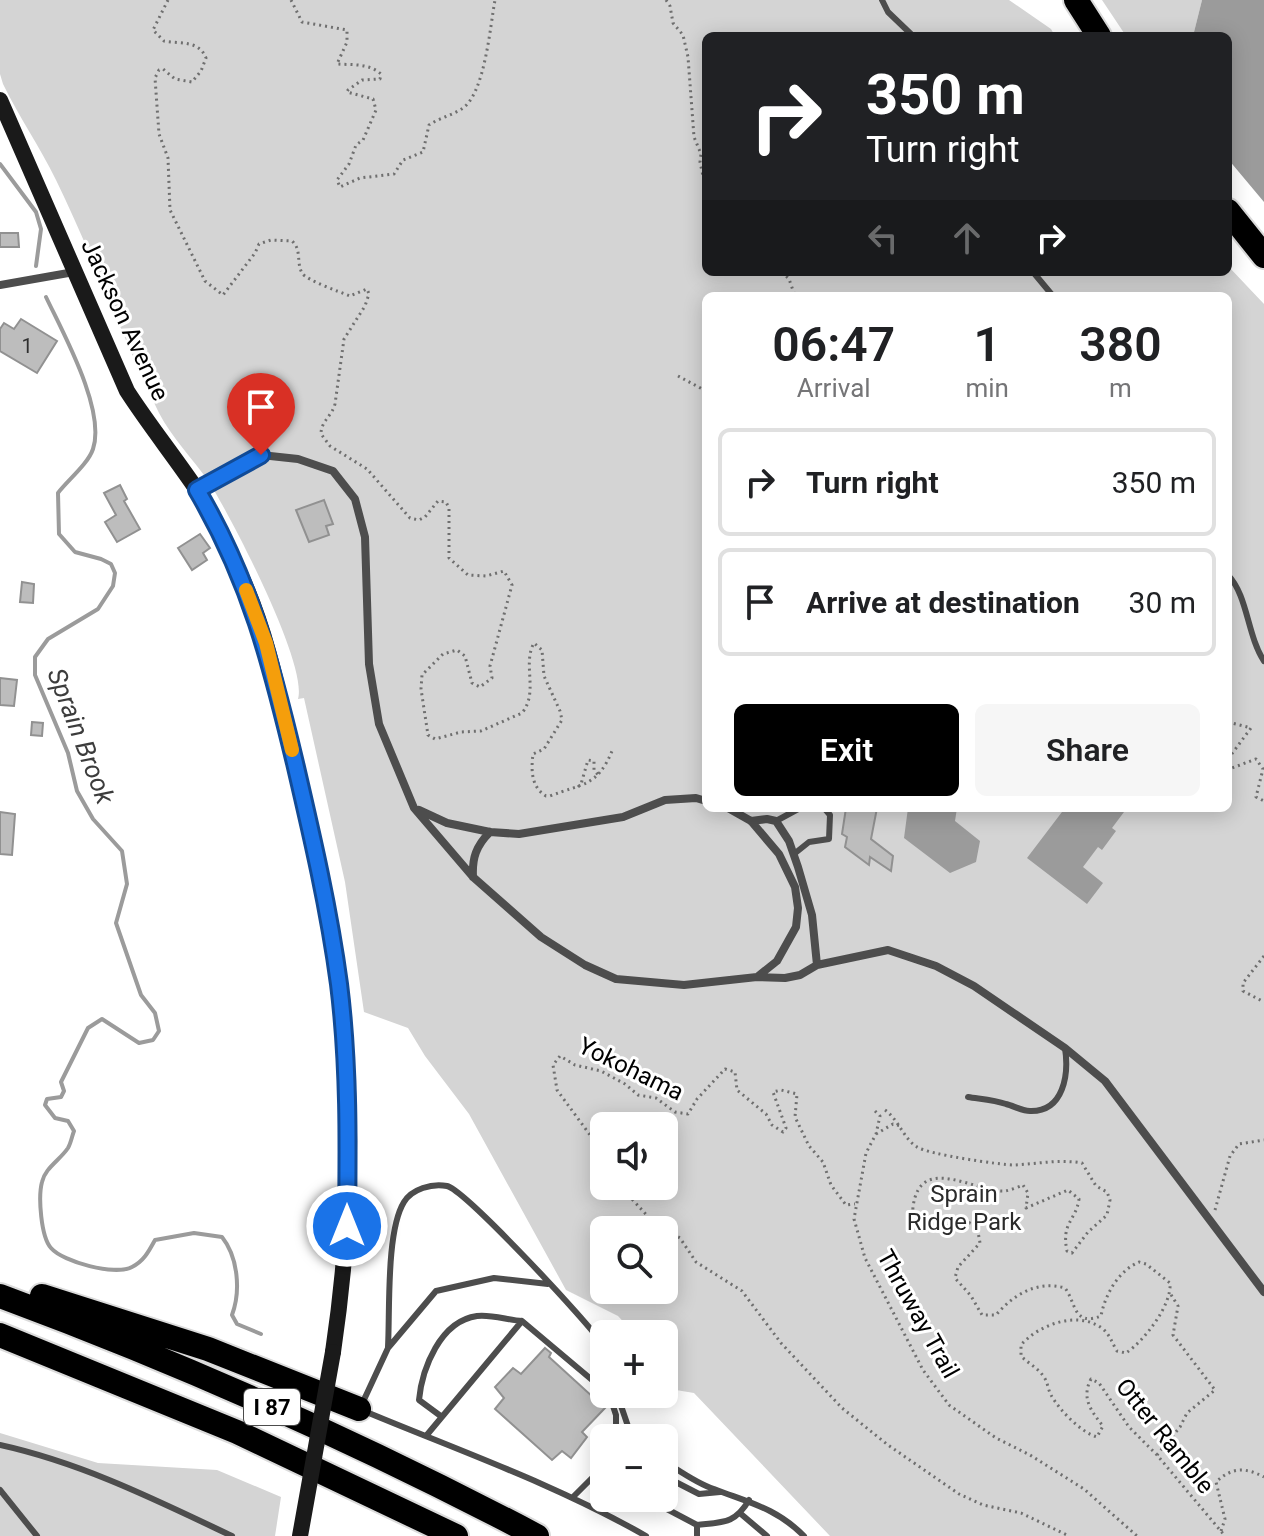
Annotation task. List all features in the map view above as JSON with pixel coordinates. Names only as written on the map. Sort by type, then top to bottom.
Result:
[{"type":"highway","points":[[1076,0],[1096,32]]},
{"type":"highway","points":[[1232,216],[1264,256]]},
{"type":"highway","points":[[0,1285],[208,1349],[359,1409]]},
{"type":"highway","name":"I 87","points":[[0,1296],[133,1347],[275,1409],[395,1464],[537,1536]]},
{"type":"highway","name":"I 87","points":[[0,1335],[237,1432],[456,1536]]},
{"type":"main road","name":"Jackson Avenue","points":[[0,100],[127,391],[197,490],[243,579],[266,643],[326,899],[339,985],[347,1081],[347,1226],[343,1286],[333,1352],[300,1536]]},
{"type":"street","points":[[0,285],[75,271]]},
{"type":"street","points":[[197,490],[261,455],[298,459],[333,471],[355,499],[365,537],[369,664],[379,724],[414,808],[473,877],[541,937],[585,965],[616,979],[684,985],[757,977],[785,978],[800,975],[817,965],[888,950],[936,966],[974,986],[1065,1048],[1105,1081],[1264,1292]]},
{"type":"street","points":[[414,808],[447,823],[490,832],[519,834],[623,817],[665,800],[702,800]]},
{"type":"street","points":[[735,812],[751,821],[779,854],[795,887],[798,908],[796,927],[785,950],[768,970],[757,977]]},
{"type":"street","points":[[751,821],[776,821],[794,854],[812,915],[817,965]]},
{"type":"street","points":[[473,877],[474,855],[490,832]]},
{"type":"lane","points":[[882,0],[888,12],[909,32]]},
{"type":"lane","points":[[1036,276],[1050,292]]},
{"type":"lane","points":[[1232,579],[1236,583],[1256,649],[1264,661]]},
{"type":"lane","points":[[776,821],[793,812]]},
{"type":"lane","points":[[794,854],[809,842],[829,839],[827,812]]},
{"type":"lane","points":[[968,1097],[1027,1111],[1042,1110],[1052,1104],[1060,1093],[1065,1078],[1065,1048]]},
{"type":"lane","points":[[388,1348],[393,1236],[404,1201],[423,1187],[448,1186],[469,1200],[563,1296],[590,1329]]},
{"type":"lane","points":[[548,1284],[494,1278],[436,1291],[388,1348],[359,1409],[573,1497],[646,1536]]},
{"type":"lane","points":[[442,1417],[419,1400],[420,1382],[434,1349],[456,1324],[477,1316],[522,1321],[590,1378]]},
{"type":"lane","points":[[426,1436],[522,1321]]},
{"type":"lane","points":[[0,1445],[38,1453],[117,1482],[232,1536]]},
{"type":"lane","points":[[678,1469],[699,1482],[749,1500],[779,1515],[804,1536]]},
{"type":"lane","points":[[573,1497],[590,1480]]},
{"type":"lane","points":[[678,1483],[699,1494],[723,1492]]},
{"type":"lane","points":[[0,1490],[37,1536]]},
{"type":"lane","points":[[672,1512],[697,1525],[728,1522],[741,1514],[749,1500]]},
{"type":"lane","points":[[741,1514],[767,1536]]},
{"type":"lane","points":[[697,1525],[697,1536]]},
{"type":"path","points":[[168,0],[153,30],[164,41],[192,44],[206,58],[192,82],[175,79],[163,69],[159,70],[155,78],[154,96],[159,134],[168,158],[170,210],[196,267],[205,281],[223,295],[259,244],[271,240],[292,241],[298,247],[300,268],[308,278],[350,296],[367,289],[369,294],[365,306],[344,339],[335,404],[323,423],[321,434],[330,446],[367,469],[410,518],[419,520],[438,501],[446,502],[449,508],[449,558],[468,575],[486,576],[504,571],[512,585],[490,666],[492,678],[488,682],[480,687],[472,683],[465,656],[457,650],[446,652],[424,672],[421,689],[428,735],[435,739],[461,732],[481,731],[522,713],[531,695],[528,663],[534,643],[542,650],[544,676],[562,720],[544,749],[533,754],[537,789],[546,796],[591,783],[599,776],[612,751]]},
{"type":"path","points":[[291,0],[302,22],[347,30],[347,42],[337,64],[374,68],[381,76],[380,79],[362,80],[347,92],[373,99],[376,110],[363,140],[356,145],[349,164],[337,180],[340,187],[360,178],[394,174],[403,160],[423,152],[429,125],[467,103],[483,71],[495,0]]},
{"type":"path","points":[[666,0],[673,23],[683,35],[688,57],[694,137],[701,154],[702,171]]},
{"type":"path","points":[[678,376],[702,389]]},
{"type":"path","points":[[1232,723],[1251,728],[1232,756]]},
{"type":"path","points":[[1232,768],[1256,759],[1263,769],[1256,797],[1264,801]]},
{"type":"path","points":[[578,787],[588,760],[594,761],[594,770],[599,776]]},
{"type":"path","points":[[1264,956],[1243,983],[1243,991],[1264,1002]]},
{"type":"path","name":"Yokohama","points":[[590,1135],[557,1090],[553,1065],[560,1056],[575,1065],[601,1071],[638,1095],[656,1098],[677,1112]]},
{"type":"path","name":"Yokohama","points":[[678,1113],[688,1114],[725,1069],[735,1072],[737,1090],[766,1114],[779,1132],[786,1128],[773,1092],[781,1090],[797,1094],[795,1117],[809,1146],[823,1162],[831,1185],[846,1205],[855,1204]]},
{"type":"path","points":[[885,1110],[916,1147],[929,1153],[1014,1165],[1068,1160],[1082,1163],[1096,1186],[1107,1192],[1110,1200],[1107,1215],[1088,1232],[1072,1253],[1067,1251],[1065,1244],[1066,1225],[1078,1207],[1079,1199],[1068,1190],[1026,1208],[1028,1193],[1023,1185],[1004,1191],[944,1177],[928,1181],[917,1193],[914,1217],[919,1226],[938,1229],[967,1220],[979,1230],[977,1248],[958,1267],[955,1278],[982,1315],[996,1315],[1010,1298],[1025,1291],[1060,1286],[1069,1292],[1073,1306],[1082,1317],[1092,1319],[1101,1316],[1110,1290],[1139,1262],[1170,1283],[1170,1293],[1178,1306],[1173,1335],[1215,1390],[1187,1413],[1180,1427],[1157,1455]]},
{"type":"path","name":"Thruway Trail","points":[[875,1111],[880,1116],[876,1134],[866,1153],[854,1219],[865,1258],[923,1370],[949,1405],[996,1438],[1084,1489],[1137,1536]]},
{"type":"path","points":[[876,1134],[893,1124],[901,1126]]},
{"type":"path","points":[[1212,1221],[1230,1156],[1239,1144],[1264,1140]]},
{"type":"path","points":[[633,1200],[653,1222],[680,1238],[696,1262],[742,1291],[781,1343],[842,1408],[888,1445],[959,1494],[983,1505],[1021,1513],[1069,1536]]},
{"type":"path","name":"Otter Ramble","points":[[1170,1293],[1163,1313],[1126,1353],[1117,1351],[1104,1330],[1090,1321],[1081,1320],[1061,1322],[1037,1331],[1025,1340],[1020,1350],[1025,1360],[1044,1377],[1051,1395],[1083,1431],[1097,1437],[1103,1426],[1088,1406],[1088,1382],[1095,1379],[1129,1427],[1157,1455],[1225,1536]]},
{"type":"path","points":[[1221,1531],[1225,1519],[1216,1482],[1230,1471],[1239,1469],[1250,1469],[1264,1477]]},
{"type":"green space","name":"Sprain Ridge Park","points":[[0,0],[1009,0],[1051,29],[1053,32],[702,32],[702,276],[1232,276],[1232,270],[1264,304],[1264,1536],[830,1536],[694,1393],[678,1390],[678,1320],[622,1320],[594,1304],[678,1304],[678,1216],[590,1216],[590,1302],[566,1290],[469,1114],[408,1028],[364,1012],[345,882],[304,698],[298,699],[298,681],[280,624],[220,500],[159,413],[70,209],[0,74]]},
{"type":"green space","points":[[1102,0],[1202,0],[1194,32],[1123,32]]},
{"type":"green space","points":[[0,1433],[98,1463],[217,1470],[281,1497],[275,1536],[0,1536]]},
{"type":"shaded area","points":[[1202,0],[1264,0],[1264,202],[1232,164],[1232,32],[1194,32]]},
{"type":"shaded area","points":[[907,812],[956,812],[955,821],[980,841],[976,862],[950,873],[904,838]]},
{"type":"shaded area","points":[[1062,812],[1124,812],[1112,828],[1116,831],[1102,850],[1098,847],[1083,867],[1103,883],[1087,904],[1027,858]]},
{"type":"building","points":[[0,233],[18,233],[19,247],[0,247]]},
{"type":"building","points":[[21,319],[57,341],[37,373],[0,351],[0,329],[4,323],[14,329]]},
{"type":"building","points":[[120,485],[127,499],[124,501],[140,529],[117,542],[105,522],[116,515],[104,493]]},
{"type":"building","points":[[324,500],[333,524],[326,526],[329,535],[309,542],[296,510]]},
{"type":"building","points":[[200,534],[210,548],[203,553],[207,560],[192,570],[178,548]]},
{"type":"building","points":[[22,582],[34,584],[33,603],[20,602]]},
{"type":"building","points":[[0,678],[17,680],[14,706],[0,705]]},
{"type":"building","points":[[32,722],[43,723],[42,736],[31,735]]},
{"type":"building","points":[[0,812],[15,814],[12,855],[0,854]]},
{"type":"building","points":[[845,812],[876,812],[871,839],[893,856],[891,871],[870,857],[869,865],[845,847],[847,837],[842,834]]},
{"type":"building","points":[[545,1348],[551,1353],[549,1357],[590,1394],[590,1408],[605,1408],[582,1432],[587,1437],[571,1458],[562,1451],[552,1460],[495,1409],[504,1398],[495,1387],[513,1368],[521,1374]]},
{"type":"waterway","name":"Sprain Brook","points":[[0,164],[36,212],[41,229],[36,266]]},
{"type":"waterway","name":"Sprain Brook","points":[[46,297],[81,372],[94,414],[93,449],[58,493],[59,534],[75,552],[111,564],[115,573],[113,586],[98,609],[48,639],[35,657],[35,675],[68,753],[77,791],[93,819],[122,851],[127,884],[116,923],[141,995],[155,1013],[159,1031],[153,1040],[139,1043],[102,1019],[88,1028],[61,1082],[64,1091],[61,1097],[47,1099],[45,1105],[55,1118],[68,1121],[74,1131],[68,1148],[46,1172],[42,1182],[40,1207],[43,1226],[48,1243],[57,1253],[90,1266],[114,1270],[136,1265],[155,1240],[194,1233],[222,1237],[235,1264],[236,1296],[232,1315],[237,1324],[261,1334]]},
{"type":"slow traffic","points":[[246,590],[266,643],[292,750]]},
{"type":"route","points":[[261,455],[197,490],[243,579],[266,643],[326,899],[339,985],[347,1081],[347,1226]]}]
